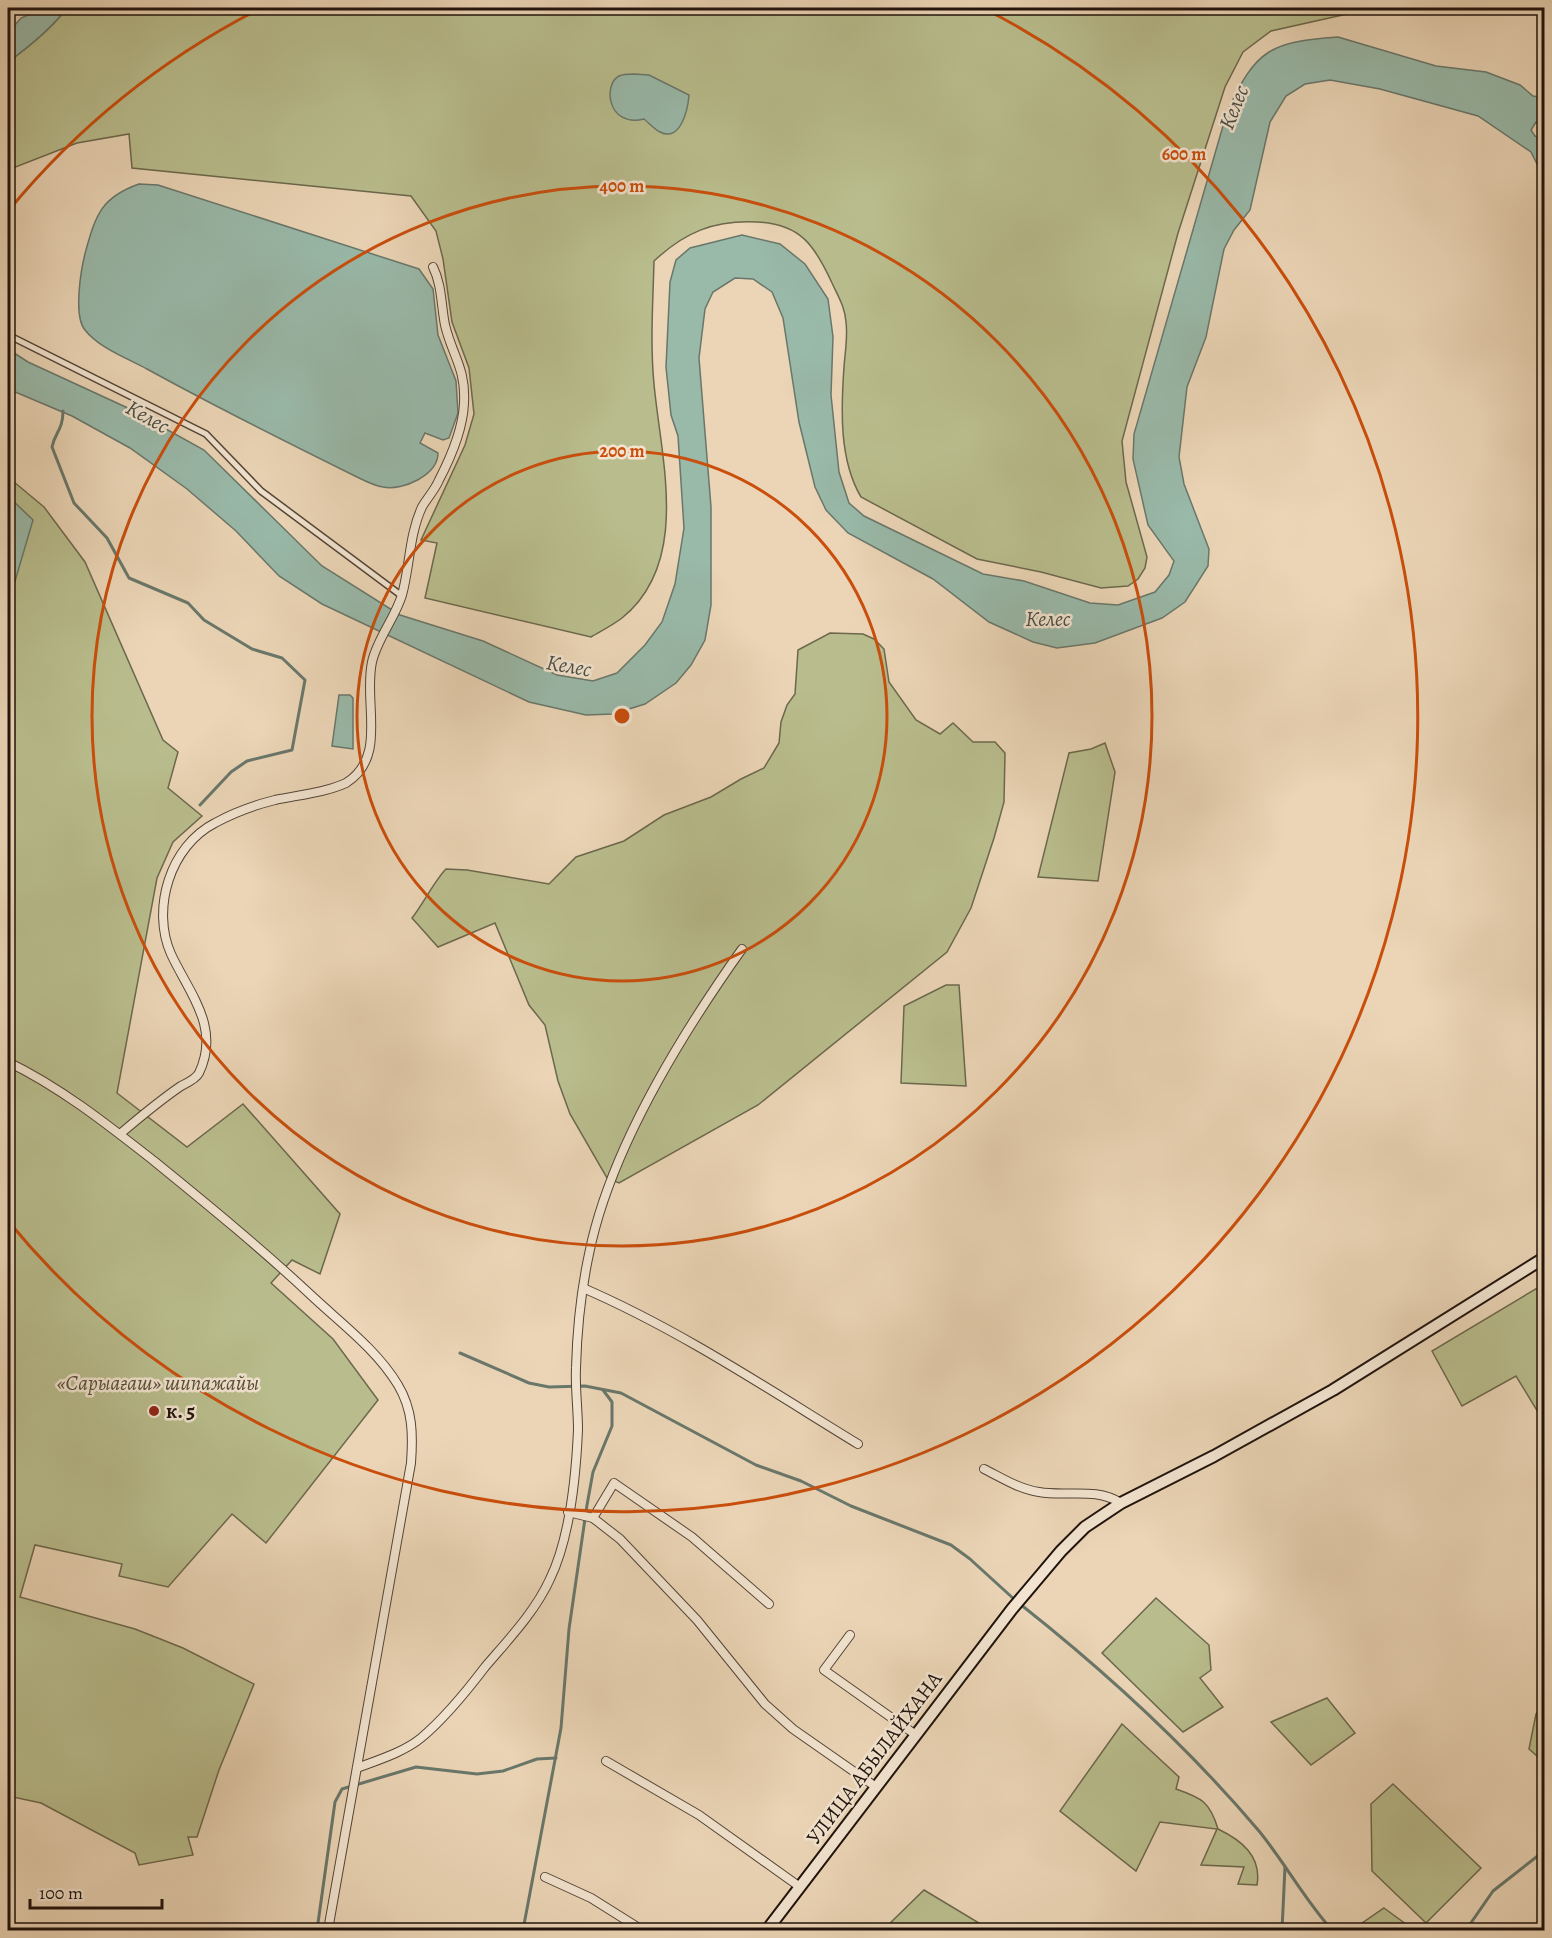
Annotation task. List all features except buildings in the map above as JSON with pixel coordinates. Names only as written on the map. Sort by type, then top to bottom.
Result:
[{"type":"main road","name":"УЛИЦА АБЫЛАЙХАНА","points":[[767,1930],[1011,1609],[1085,1527],[1121,1503],[1214,1456],[1333,1390],[1545,1258]]},
{"type":"street","points":[[120,1134],[150,1108],[198,1076],[206,1055],[206,1026],[194,992],[171,953],[165,929],[164,904],[172,869],[194,837],[214,823],[272,801],[338,787],[359,774],[371,748],[373,659],[402,596],[413,532],[423,506],[439,482],[453,450],[464,404],[464,378],[445,324],[438,277],[433,267]]},
{"type":"street","points":[[8,334],[206,434],[261,491],[402,596]]},
{"type":"street","points":[[357,1768],[420,1739],[462,1696],[534,1607],[550,1580],[560,1552],[568,1512],[578,1430],[576,1369],[583,1288],[589,1253],[605,1198],[636,1126],[698,1012],[742,949]]},
{"type":"street","points":[[8,1062],[47,1083],[120,1134],[275,1262],[380,1359],[399,1386],[408,1407],[413,1427],[411,1463],[328,1930]]},
{"type":"street","points":[[583,1288],[632,1309],[704,1349],[858,1444]]},
{"type":"street","points":[[984,1469],[1023,1488],[1042,1493],[1100,1494],[1121,1503]]},
{"type":"street","points":[[592,1518],[614,1483],[692,1537],[769,1604]]},
{"type":"street","points":[[568,1512],[592,1518],[620,1539],[698,1620],[765,1704],[793,1729],[876,1787]]},
{"type":"street","points":[[850,1635],[824,1670],[916,1735]]},
{"type":"street","points":[[606,1761],[699,1815],[800,1887]]},
{"type":"street","points":[[545,1877],[591,1898],[642,1930]]},
{"type":"green space","points":[[67,8],[1374,8],[1271,31],[1243,52],[1225,87],[1178,233],[1122,441],[1126,482],[1147,557],[1145,568],[1138,579],[1128,586],[1101,588],[1041,572],[977,559],[861,497],[849,467],[843,434],[842,400],[847,333],[845,317],[841,302],[826,270],[805,239],[796,232],[785,227],[757,222],[727,223],[689,235],[654,261],[652,353],[665,477],[664,539],[657,568],[643,595],[622,618],[591,637],[425,598],[437,543],[421,540],[465,445],[474,414],[469,368],[452,322],[443,259],[436,231],[411,196],[132,168],[129,134],[77,143],[8,170],[8,62],[40,37]]},
{"type":"green space","name":"«Сарыағаш» шипажайы","points":[[8,477],[44,507],[85,562],[163,740],[178,752],[168,788],[202,816],[173,842],[157,878],[117,1093],[187,1147],[243,1104],[340,1214],[320,1274],[292,1260],[271,1283],[333,1339],[378,1400],[266,1543],[232,1514],[168,1587],[119,1576],[122,1564],[35,1545],[20,1597],[135,1629],[183,1648],[254,1684],[219,1770],[197,1837],[188,1837],[193,1855],[139,1865],[135,1853],[41,1803],[8,1796]]},
{"type":"green space","points":[[830,633],[863,634],[874,639],[884,649],[889,682],[916,720],[940,734],[953,723],[973,742],[995,742],[1005,753],[1004,802],[971,908],[947,952],[758,1105],[619,1183],[607,1178],[570,1114],[558,1081],[545,1025],[529,1005],[495,923],[438,947],[412,918],[446,869],[467,870],[549,884],[576,857],[624,841],[664,815],[711,797],[764,768],[779,743],[781,722],[787,705],[795,694],[798,650]]},
{"type":"green space","points":[[1105,743],[1115,772],[1098,881],[1038,877],[1069,753],[1091,749]]},
{"type":"green space","points":[[946,985],[959,985],[966,1086],[901,1083],[904,1006]]},
{"type":"green space","points":[[1544,1284],[1544,1422],[1516,1376],[1462,1406],[1432,1351]]},
{"type":"green space","points":[[1156,1598],[1209,1645],[1211,1670],[1200,1678],[1223,1707],[1183,1732],[1102,1653]]},
{"type":"green space","points":[[1327,1698],[1355,1733],[1311,1765],[1271,1722]]},
{"type":"green space","points":[[1544,1702],[1544,1762],[1529,1749],[1536,1714]]},
{"type":"green space","points":[[1122,1724],[1179,1777],[1176,1789],[1204,1802],[1212,1813],[1218,1829],[1234,1838],[1248,1850],[1256,1866],[1257,1885],[1238,1884],[1244,1867],[1201,1865],[1217,1829],[1160,1822],[1136,1871],[1060,1811]]},
{"type":"green space","points":[[1393,1784],[1481,1868],[1426,1923],[1372,1871],[1371,1804]]},
{"type":"green space","points":[[924,1890],[979,1923],[975,1930],[883,1930]]},
{"type":"green space","points":[[1384,1908],[1414,1930],[1352,1930]]},
{"type":"water","points":[[39,8],[67,8],[40,37],[8,62],[8,33],[21,18]]},
{"type":"water","name":"Келес","points":[[1338,37],[1436,66],[1486,72],[1520,85],[1533,96],[1540,97],[1540,87],[1544,85],[1544,126],[1536,122],[1531,130],[1535,136],[1544,139],[1544,149],[1538,145],[1539,156],[1544,162],[1544,178],[1531,152],[1478,116],[1380,89],[1330,80],[1305,84],[1286,96],[1270,122],[1250,210],[1234,230],[1224,249],[1206,337],[1187,387],[1179,457],[1184,484],[1209,549],[1208,566],[1185,602],[1162,618],[1095,643],[1057,648],[1033,642],[989,622],[933,579],[848,533],[826,510],[815,487],[799,422],[783,318],[772,292],[753,279],[735,278],[713,292],[705,309],[699,358],[711,507],[711,605],[705,640],[691,665],[676,683],[645,704],[613,714],[586,715],[529,702],[322,604],[279,576],[236,531],[187,489],[130,448],[72,416],[8,389],[8,349],[28,362],[130,409],[204,450],[322,566],[400,615],[483,641],[557,675],[593,681],[617,673],[645,645],[662,622],[675,584],[684,528],[678,436],[671,415],[666,367],[670,282],[676,260],[690,248],[742,235],[780,244],[805,264],[828,299],[833,337],[831,395],[839,472],[849,503],[864,516],[983,574],[1024,581],[1090,603],[1118,605],[1155,592],[1169,575],[1174,561],[1148,525],[1133,459],[1134,434],[1227,112],[1247,74],[1268,53],[1296,42]]},
{"type":"water","points":[[649,75],[689,95],[685,115],[678,129],[673,133],[660,132],[644,119],[632,120],[622,117],[616,111],[610,95],[611,87],[619,76]]},
{"type":"water","points":[[139,184],[158,185],[419,269],[433,289],[438,335],[456,381],[458,413],[449,438],[443,440],[425,433],[420,443],[438,453],[432,468],[418,480],[409,484],[391,488],[373,484],[199,397],[114,352],[91,336],[81,323],[79,292],[82,268],[93,226],[102,208],[109,201]]},
{"type":"water","points":[[8,496],[33,520],[8,605]]},
{"type":"water","points":[[339,695],[350,695],[353,698],[353,749],[332,746]]},
{"type":"waterway","points":[[63,411],[62,423],[52,447],[74,503],[107,538],[129,578],[188,603],[204,620],[252,649],[282,658],[305,680],[292,750],[247,761],[231,772],[200,805]]},
{"type":"waterway","points":[[460,1353],[529,1383],[549,1387],[585,1386],[621,1393],[756,1465],[801,1481],[851,1506],[951,1545],[1015,1600]]},
{"type":"waterway","points":[[523,1930],[561,1728],[569,1629],[587,1505],[593,1472],[612,1426],[612,1402],[603,1390]]},
{"type":"waterway","points":[[1020,1604],[1084,1656],[1204,1770],[1259,1831],[1332,1930]]},
{"type":"waterway","points":[[317,1930],[335,1802],[342,1789],[416,1767],[477,1774],[503,1771],[537,1759],[556,1758]]},
{"type":"waterway","points":[[1466,1930],[1493,1891],[1544,1851]]},
{"type":"waterway","points":[[1282,1930],[1285,1867]]},
{"type":"place","name":"к. 5","points":[[154,1411]]}]
